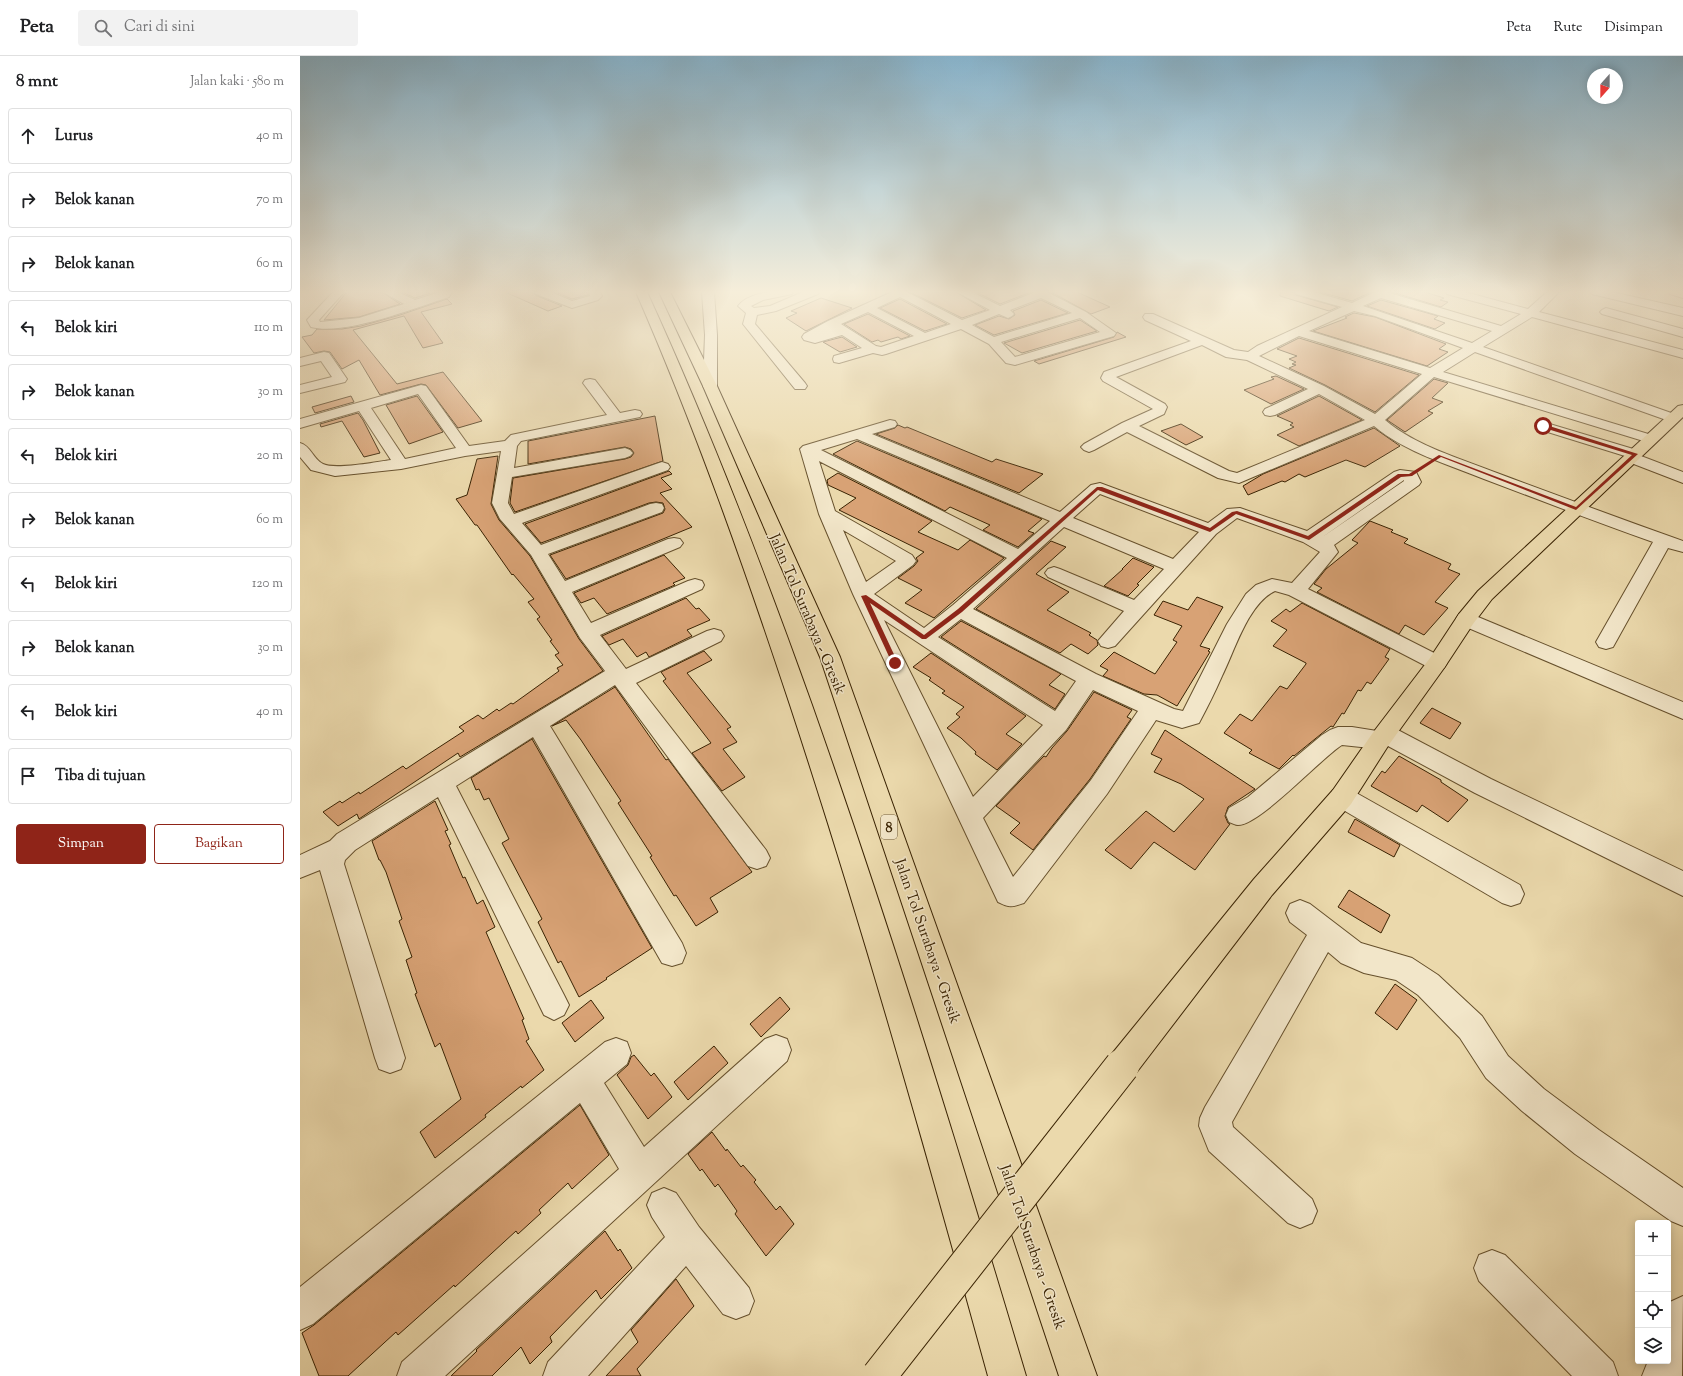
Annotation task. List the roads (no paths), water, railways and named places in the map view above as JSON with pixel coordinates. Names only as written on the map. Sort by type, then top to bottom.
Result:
[{"type":"main road","name":"Jalan Tol Surabaya - Gresik","points":[[668,354],[685,391],[736,520],[828,781],[929,1104],[1007,1376]]},
{"type":"main road","name":"Jalan Tol Surabaya - Gresik","points":[[694,354],[710,386],[830,657],[1078,1376]]},
{"type":"main road","points":[[879,1376],[1263,888],[1342,797],[1383,737],[1437,663],[1466,619],[1485,595],[1583,511],[1633,456],[1679,414]]},
{"type":"street","points":[[710,386],[711,354]]},
{"type":"street","points":[[773,354],[800,386]]},
{"type":"street","points":[[839,359],[857,354]]},
{"type":"street","points":[[1005,354],[1011,360],[1015,361],[1040,354]]},
{"type":"street","points":[[1089,447],[1127,426],[1159,411],[1160,407],[1111,380],[1108,378],[1109,375],[1168,354]]},
{"type":"street","points":[[1230,354],[1250,356],[1320,389],[1376,420],[1394,434],[1440,456],[1607,520],[1683,547]]},
{"type":"street","points":[[1250,356],[1254,354]]},
{"type":"street","points":[[1369,354],[1650,439]]},
{"type":"street","points":[[1127,426],[1224,475],[1238,478],[1376,420],[1431,373],[1464,354]]},
{"type":"street","points":[[1491,354],[1679,414]]},
{"type":"street","points":[[300,362],[324,356],[340,379],[300,389]]},
{"type":"street","points":[[590,383],[626,416],[520,437],[513,440],[510,445],[500,503],[506,515],[538,552],[587,633],[758,858]]},
{"type":"street","points":[[300,424],[363,407],[418,384],[465,451]]},
{"type":"street","points":[[1270,412],[1320,389]]},
{"type":"street","points":[[363,407],[401,464]]},
{"type":"street","points":[[808,449],[890,424]]},
{"type":"street","points":[[1543,426],[1633,456],[1683,478]]},
{"type":"street","points":[[858,434],[1175,567]]},
{"type":"street","points":[[301,452],[317,467],[335,472],[401,464],[465,451],[510,445]]},
{"type":"street","points":[[808,449],[827,514],[863,595],[1007,893],[1011,895],[1015,894],[1099,787],[1152,708]]},
{"type":"street","points":[[808,449],[1019,557]]},
{"type":"street","points":[[506,474],[625,453]]},
{"type":"street","points":[[1316,542],[1358,513],[1400,475],[1414,473],[1440,456]]},
{"type":"street","points":[[511,521],[662,467]]},
{"type":"street","points":[[924,638],[960,610],[1094,489],[1100,488],[1210,530]]},
{"type":"street","points":[[538,552],[656,508]]},
{"type":"street","points":[[1108,641],[1210,530],[1233,513],[1237,513],[1316,542],[1328,549],[1329,552],[1296,591]]},
{"type":"street","points":[[827,514],[906,559],[907,561],[863,595]]},
{"type":"street","points":[[1606,642],[1663,540]]},
{"type":"street","points":[[561,590],[674,542]]},
{"type":"street","points":[[1054,573],[1137,610]]},
{"type":"street","points":[[587,633],[695,585]]},
{"type":"street","points":[[960,610],[1089,679],[1182,720],[1188,719],[1191,716],[1212,676],[1236,624],[1261,590],[1273,585],[1296,591],[1437,663]]},
{"type":"street","points":[[863,595],[924,638],[1058,724]]},
{"type":"street","points":[[1466,619],[1683,711]]},
{"type":"street","points":[[390,1058],[331,864],[334,854],[346,842],[537,723],[620,677],[714,636]]},
{"type":"street","points":[[969,817],[1058,724],[1089,679]]},
{"type":"street","points":[[537,723],[672,953]]},
{"type":"street","points":[[1238,815],[1257,804],[1338,736],[1383,737],[1683,884]]},
{"type":"street","points":[[442,782],[554,1005]]},
{"type":"street","points":[[1342,797],[1511,894]]},
{"type":"street","points":[[300,866],[339,849]]},
{"type":"street","points":[[1300,913],[1351,953],[1364,960],[1402,968],[1428,985],[1471,1027],[1497,1067],[1533,1100],[1587,1142],[1683,1209]]},
{"type":"street","points":[[1300,1211],[1221,1139],[1216,1132],[1215,1124],[1216,1118],[1324,932]]},
{"type":"street","points":[[416,1376],[776,1050]]},
{"type":"street","points":[[300,1312],[616,1053]]},
{"type":"street","points":[[584,1080],[629,1155],[642,1172]]},
{"type":"street","points":[[664,1205],[686,1239],[736,1301]]},
{"type":"street","points":[[562,1376],[686,1239]]},
{"type":"street","points":[[1492,1268],[1599,1376]]},
{"type":"street","points":[[1661,1376],[1666,1368],[1683,1315]]}]
